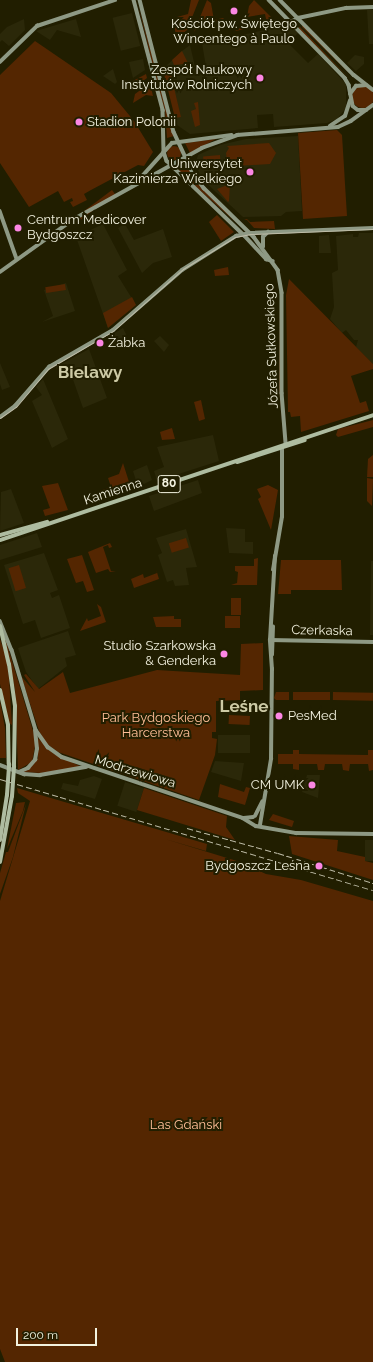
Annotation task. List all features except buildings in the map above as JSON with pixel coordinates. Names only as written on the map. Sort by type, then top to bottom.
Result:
[{"type":"main road","name":"Kamienna","points":[[0,540],[373,415]]},
{"type":"main road","name":"Kamienna","points":[[0,535],[52,522]]},
{"type":"main road","points":[[0,626],[9,664],[15,706],[14,766],[0,862]]},
{"type":"main road","points":[[0,690],[8,725],[9,764],[9,796],[0,840]]},
{"type":"street","points":[[0,62],[31,30],[42,24],[115,0]]},
{"type":"street","points":[[134,0],[163,110],[164,150],[170,166],[244,234],[266,259],[273,261]]},
{"type":"street","name":"Józefa Sułkowskiego","points":[[140,0],[172,125],[186,158],[204,188],[250,233],[273,261],[282,293],[282,393],[284,445],[282,517],[275,556],[273,579],[271,759],[262,802],[262,819]]},
{"type":"street","points":[[143,10],[144,0]]},
{"type":"street","points":[[269,0],[345,78],[350,97],[355,108],[367,110]]},
{"type":"street","points":[[280,0],[354,76],[373,89]]},
{"type":"street","points":[[291,22],[298,18],[349,8],[373,7]]},
{"type":"street","points":[[327,127],[345,116],[350,97],[358,85],[368,85]]},
{"type":"street","points":[[134,186],[164,150],[178,141],[345,124],[373,105]]},
{"type":"street","points":[[0,272],[62,226],[212,144],[238,134]]},
{"type":"street","points":[[0,211],[17,259]]},
{"type":"street","points":[[0,417],[15,406],[48,367],[111,332],[182,270],[231,239],[250,233],[373,228]]},
{"type":"street","points":[[262,247],[263,238],[268,232]]},
{"type":"street","points":[[0,621],[12,650],[37,740],[36,757],[28,768],[18,772]]},
{"type":"street","name":"Czerkaska","points":[[272,640],[373,642]]},
{"type":"street","points":[[32,721],[48,747],[62,756],[88,767]]},
{"type":"street","name":"Modrzewiowa","points":[[0,765],[18,772],[40,775],[88,767],[243,818],[253,818]]},
{"type":"street","name":"Józefa Sułkowskiego","points":[[253,818],[262,802]]},
{"type":"street","points":[[274,828],[262,819],[253,818],[256,826],[260,825],[296,833],[373,834]]},
{"type":"street","points":[[260,825],[262,819]]},
{"type":"shaded area","points":[[367,10],[373,10],[373,44],[369,44]]},
{"type":"shaded area","points":[[132,13],[140,46],[121,51],[113,18]]},
{"type":"shaded area","points":[[24,19],[25,30],[9,46],[2,40],[0,42],[0,34],[7,27]]},
{"type":"shaded area","points":[[76,19],[81,37],[57,30],[50,40],[36,31]]},
{"type":"shaded area","name":"Zespół Naukowy Instytutów Rolniczych","points":[[290,25],[298,33],[288,43],[308,63],[318,54],[346,84],[346,108],[337,119],[327,123],[274,127],[273,114],[257,115],[258,128],[190,134],[177,125],[165,74],[167,65],[182,51],[190,45],[197,75],[207,73],[202,43]]},
{"type":"shaded area","points":[[355,55],[364,57],[364,64],[356,71],[347,63]]},
{"type":"shaded area","points":[[143,59],[145,70],[133,78],[129,62]]},
{"type":"shaded area","points":[[113,69],[117,82],[115,84],[103,76]]},
{"type":"shaded area","name":"Uniwersytet Kazimierza Wielkiego","points":[[298,136],[302,211],[286,212],[281,216],[243,217],[203,180],[195,165],[198,155],[220,145],[246,139]]},
{"type":"shaded area","points":[[103,224],[127,270],[118,276],[136,305],[108,328],[76,237]]},
{"type":"shaded area","name":"Uniwersytet Kazimierza Wielkiego","points":[[125,224],[134,240],[163,229],[172,257],[153,263],[142,273],[118,228]]},
{"type":"shaded area","points":[[359,233],[373,233],[373,364],[356,347],[358,340],[354,340],[346,330],[342,333],[330,319],[334,307],[332,273],[338,270],[336,236],[353,234],[353,237],[358,237]]},
{"type":"shaded area","points":[[329,235],[331,253],[319,253],[319,236]]},
{"type":"shaded area","points":[[66,283],[75,311],[42,322],[53,316],[44,290]]},
{"type":"shaded area","points":[[123,328],[126,334],[124,342],[126,347],[123,345],[111,349],[108,337]]},
{"type":"shaded area","points":[[160,336],[169,345],[164,352],[154,341]]},
{"type":"shaded area","points":[[89,349],[107,398],[83,408],[70,371],[59,376],[56,367]]},
{"type":"shaded area","points":[[0,363],[10,387],[2,390],[0,384]]},
{"type":"shaded area","points":[[43,379],[68,439],[52,448],[32,401],[42,395],[36,387]]},
{"type":"shaded area","points":[[213,435],[219,461],[157,481],[154,471],[164,467],[157,447]]},
{"type":"shaded area","points":[[147,465],[152,480],[138,487],[133,471]]},
{"type":"shaded area","points":[[198,480],[202,493],[154,511],[149,496]]},
{"type":"shaded area","points":[[11,489],[24,523],[0,531],[1,492]]},
{"type":"shaded area","points":[[226,528],[245,529],[245,542],[253,542],[253,554],[229,553]]},
{"type":"shaded area","points":[[186,529],[197,567],[186,568],[189,585],[175,586],[173,580],[167,582],[158,555],[162,553],[156,538]]},
{"type":"shaded area","points":[[37,533],[42,547],[0,560],[0,545]]},
{"type":"shaded area","points":[[44,553],[58,590],[50,593],[52,598],[59,595],[70,628],[41,638],[35,620],[23,624],[4,565]]},
{"type":"shaded area","points":[[371,561],[373,561],[373,635],[370,635]]},
{"type":"shaded area","points":[[68,631],[76,655],[65,658],[67,666],[38,689],[26,672],[18,648]]},
{"type":"shaded area","points":[[218,735],[250,735],[250,753],[218,753]]},
{"type":"shaded area","points":[[215,761],[244,763],[241,781],[211,772]]},
{"type":"shaded area","name":"CM UMK","points":[[307,775],[320,775],[318,798],[302,792]]},
{"type":"shaded area","points":[[94,776],[102,779],[95,799],[61,789],[63,783],[78,786],[80,780]]},
{"type":"shaded area","points":[[125,782],[144,788],[136,812],[117,806]]},
{"type":"shaded area","points":[[365,840],[373,840],[373,861],[365,861]]},
{"type":"green space","points":[[191,0],[199,0],[187,30],[177,39],[174,26],[179,25],[177,17],[188,14]]},
{"type":"green space","points":[[207,0],[211,3],[214,20],[223,18],[228,28],[222,20],[199,25],[194,32]]},
{"type":"green space","points":[[254,0],[277,23],[235,31],[243,26],[246,19],[250,27],[267,24],[265,14],[247,17],[249,6]]},
{"type":"green space","points":[[138,5],[157,72],[154,73],[147,41]]},
{"type":"green space","points":[[302,24],[355,79],[302,27]]},
{"type":"green space","points":[[300,27],[348,77],[349,78],[298,28]]},
{"type":"green space","points":[[35,41],[111,93],[134,121],[153,152],[144,166],[138,165],[84,194],[87,200],[73,207],[70,202],[73,201],[72,198],[64,202],[58,191],[29,207],[0,163],[0,75]]},
{"type":"green space","points":[[182,51],[191,69],[180,72],[179,70],[185,68],[184,64],[174,65],[172,60]]},
{"type":"green space","points":[[175,71],[171,75],[181,117],[175,118],[164,74]]},
{"type":"green space","points":[[146,74],[147,78],[130,91],[127,84]]},
{"type":"green space","points":[[157,75],[174,136],[167,138],[165,111],[155,76]]},
{"type":"green space","points":[[150,83],[153,96],[146,95],[133,103],[135,94]]},
{"type":"green space","points":[[363,86],[371,89],[374,97],[371,105],[363,108],[355,105],[352,97],[355,89]]},
{"type":"green space","points":[[198,102],[200,125],[195,127],[191,111],[196,109],[194,103]]},
{"type":"green space","points":[[337,130],[342,135],[347,216],[303,219],[298,133]]},
{"type":"green space","points":[[216,139],[190,153],[185,143]]},
{"type":"green space","points":[[269,143],[276,153],[270,164],[236,166],[227,160],[226,153],[229,148],[227,146]]},
{"type":"green space","points":[[174,146],[179,148],[181,153],[179,158],[174,160],[169,158],[167,153],[169,148]]},
{"type":"green space","points":[[220,155],[221,167],[204,168],[203,156]]},
{"type":"green space","points":[[187,166],[203,189],[239,225],[177,170]]},
{"type":"green space","points":[[230,184],[229,201],[228,202],[217,189]]},
{"type":"green space","points":[[112,190],[115,194],[77,222],[74,218]]},
{"type":"green space","points":[[217,215],[234,232],[221,241],[209,222]]},
{"type":"green space","points":[[247,219],[250,222],[274,221],[275,229],[254,228],[247,220],[244,220]]},
{"type":"green space","points":[[228,267],[229,275],[215,276],[214,270]]},
{"type":"green space","points":[[289,279],[373,364],[373,369],[351,376],[360,403],[366,401],[369,411],[301,432],[300,416],[291,417],[290,412],[288,412],[286,295]]},
{"type":"green space","points":[[65,284],[66,290],[46,293],[45,287]]},
{"type":"green space","points":[[280,293],[284,436],[284,437],[279,389]]},
{"type":"green space","points":[[132,297],[136,305],[108,328],[103,313]]},
{"type":"green space","points":[[201,400],[205,419],[199,421],[194,402]]},
{"type":"green space","points":[[373,420],[373,427],[338,437],[336,435],[338,429]]},
{"type":"green space","points":[[172,428],[175,439],[162,440],[160,432]]},
{"type":"green space","points":[[373,455],[373,477],[367,477],[368,459]]},
{"type":"green space","points":[[123,463],[130,485],[136,482],[139,488],[103,500],[100,491],[111,487],[108,478],[119,474]]},
{"type":"green space","points":[[367,478],[373,479],[372,506],[367,501]]},
{"type":"green space","points":[[58,483],[68,510],[45,516],[43,510],[50,508],[42,486]]},
{"type":"green space","points":[[268,485],[278,490],[271,530],[258,499],[261,497],[257,489]]},
{"type":"green space","points":[[186,538],[189,548],[172,553],[169,543]]},
{"type":"green space","points":[[110,543],[112,547],[109,548],[108,545],[103,547],[111,571],[116,571],[110,572],[108,569],[96,573],[88,552]]},
{"type":"green space","points":[[82,555],[94,590],[87,592],[83,581],[76,583],[67,559]]},
{"type":"green space","points":[[258,558],[257,585],[231,585],[237,583],[238,572],[235,571],[235,566],[254,566],[254,559]]},
{"type":"green space","points":[[281,560],[341,560],[342,590],[291,590],[291,594],[278,594]]},
{"type":"green space","points":[[19,565],[26,588],[15,591],[8,568]]},
{"type":"green space","points":[[156,569],[159,579],[134,588],[131,579],[143,574],[144,578],[157,573]]},
{"type":"green space","points":[[231,598],[241,598],[241,615],[231,615]]},
{"type":"green space","points":[[97,604],[101,607],[106,622],[80,631],[87,618],[88,621],[101,616]]},
{"type":"green space","points":[[174,616],[174,619],[181,619],[181,627],[156,627],[153,617]]},
{"type":"green space","points":[[225,616],[240,616],[240,628],[225,628]]},
{"type":"green space","points":[[4,634],[36,741],[32,762],[18,770],[15,690]]},
{"type":"green space","points":[[0,639],[8,663],[12,725],[9,723],[0,684]]},
{"type":"green space","name":"Park Bydgoskiego Harcerstwa","points":[[263,643],[263,690],[240,691],[240,700],[216,701],[216,732],[212,732],[212,738],[217,739],[215,755],[199,800],[58,752],[46,743],[39,731],[21,676],[35,692],[24,675],[26,674],[39,689],[63,672],[70,693],[157,670],[240,675],[241,644]]},
{"type":"green space","points":[[276,692],[289,692],[289,700],[276,700],[274,698]]},
{"type":"green space","points":[[293,692],[330,692],[330,700],[293,700]]},
{"type":"green space","points":[[333,692],[373,693],[373,701],[333,700]]},
{"type":"green space","points":[[0,701],[5,728],[6,758],[0,758]]},
{"type":"green space","points":[[229,715],[250,716],[250,725],[229,724]]},
{"type":"green space","points":[[38,738],[54,754],[82,767],[41,773],[23,772],[33,765],[38,758]]},
{"type":"green space","points":[[293,750],[299,750],[299,754],[368,755],[368,750],[373,750],[373,770],[369,771],[368,764],[350,764],[349,771],[343,770],[342,764],[325,764],[324,770],[318,770],[317,764],[299,764],[299,770],[293,769],[293,764],[278,764],[278,754],[293,754]]},
{"type":"green space","points":[[220,784],[244,792],[246,787],[250,788],[245,805],[218,797]]},
{"type":"green space","name":"Las Gdański","points":[[17,788],[207,844],[206,851],[165,839],[237,861],[266,874],[301,880],[373,901],[373,1362],[5,1362],[0,1349],[0,901],[30,801],[18,793]]},
{"type":"green space","points":[[144,788],[227,816],[226,827],[235,840],[137,810]]},
{"type":"green space","points":[[25,802],[23,811],[7,849],[16,803]]},
{"type":"green space","points":[[26,804],[13,857],[0,894],[0,873],[6,852],[8,852]]},
{"type":"green space","points":[[273,814],[294,821],[292,827],[269,820]]},
{"type":"green space","points":[[289,836],[338,840],[337,851],[365,857],[365,861],[373,863],[373,880],[292,854]]},
{"type":"tram line","points":[[0,418],[16,407],[48,369],[113,331],[183,269],[235,237],[251,234],[373,229]]},
{"type":"railway","points":[[0,779],[373,890]]},
{"type":"railway","points":[[187,828],[278,853],[373,883]]},
{"type":"place","name":"Kościół pw. Świętego Wincentego à Paulo","points":[[234,11]]},
{"type":"place","name":"Zespół Naukowy Instytutów Rolniczych","points":[[260,78]]},
{"type":"place","name":"Stadion Polonii","points":[[79,122]]},
{"type":"place","name":"Uniwersytet Kazimierza Wielkiego","points":[[250,172]]},
{"type":"place","name":"Centrum Medicover Bydgoszcz","points":[[18,228]]},
{"type":"place","name":"Żabka","points":[[100,343]]},
{"type":"place","name":"Studio Szarkowska & Genderka","points":[[224,654]]},
{"type":"place","name":"PesMed","points":[[279,716]]},
{"type":"place","name":"CM UMK","points":[[312,785]]},
{"type":"place","name":"Bydgoszcz Leśna","points":[[319,866]]},
{"type":"district","name":"Bielawy","points":[[90,373]]},
{"type":"district","name":"Leśne","points":[[244,707]]}]
